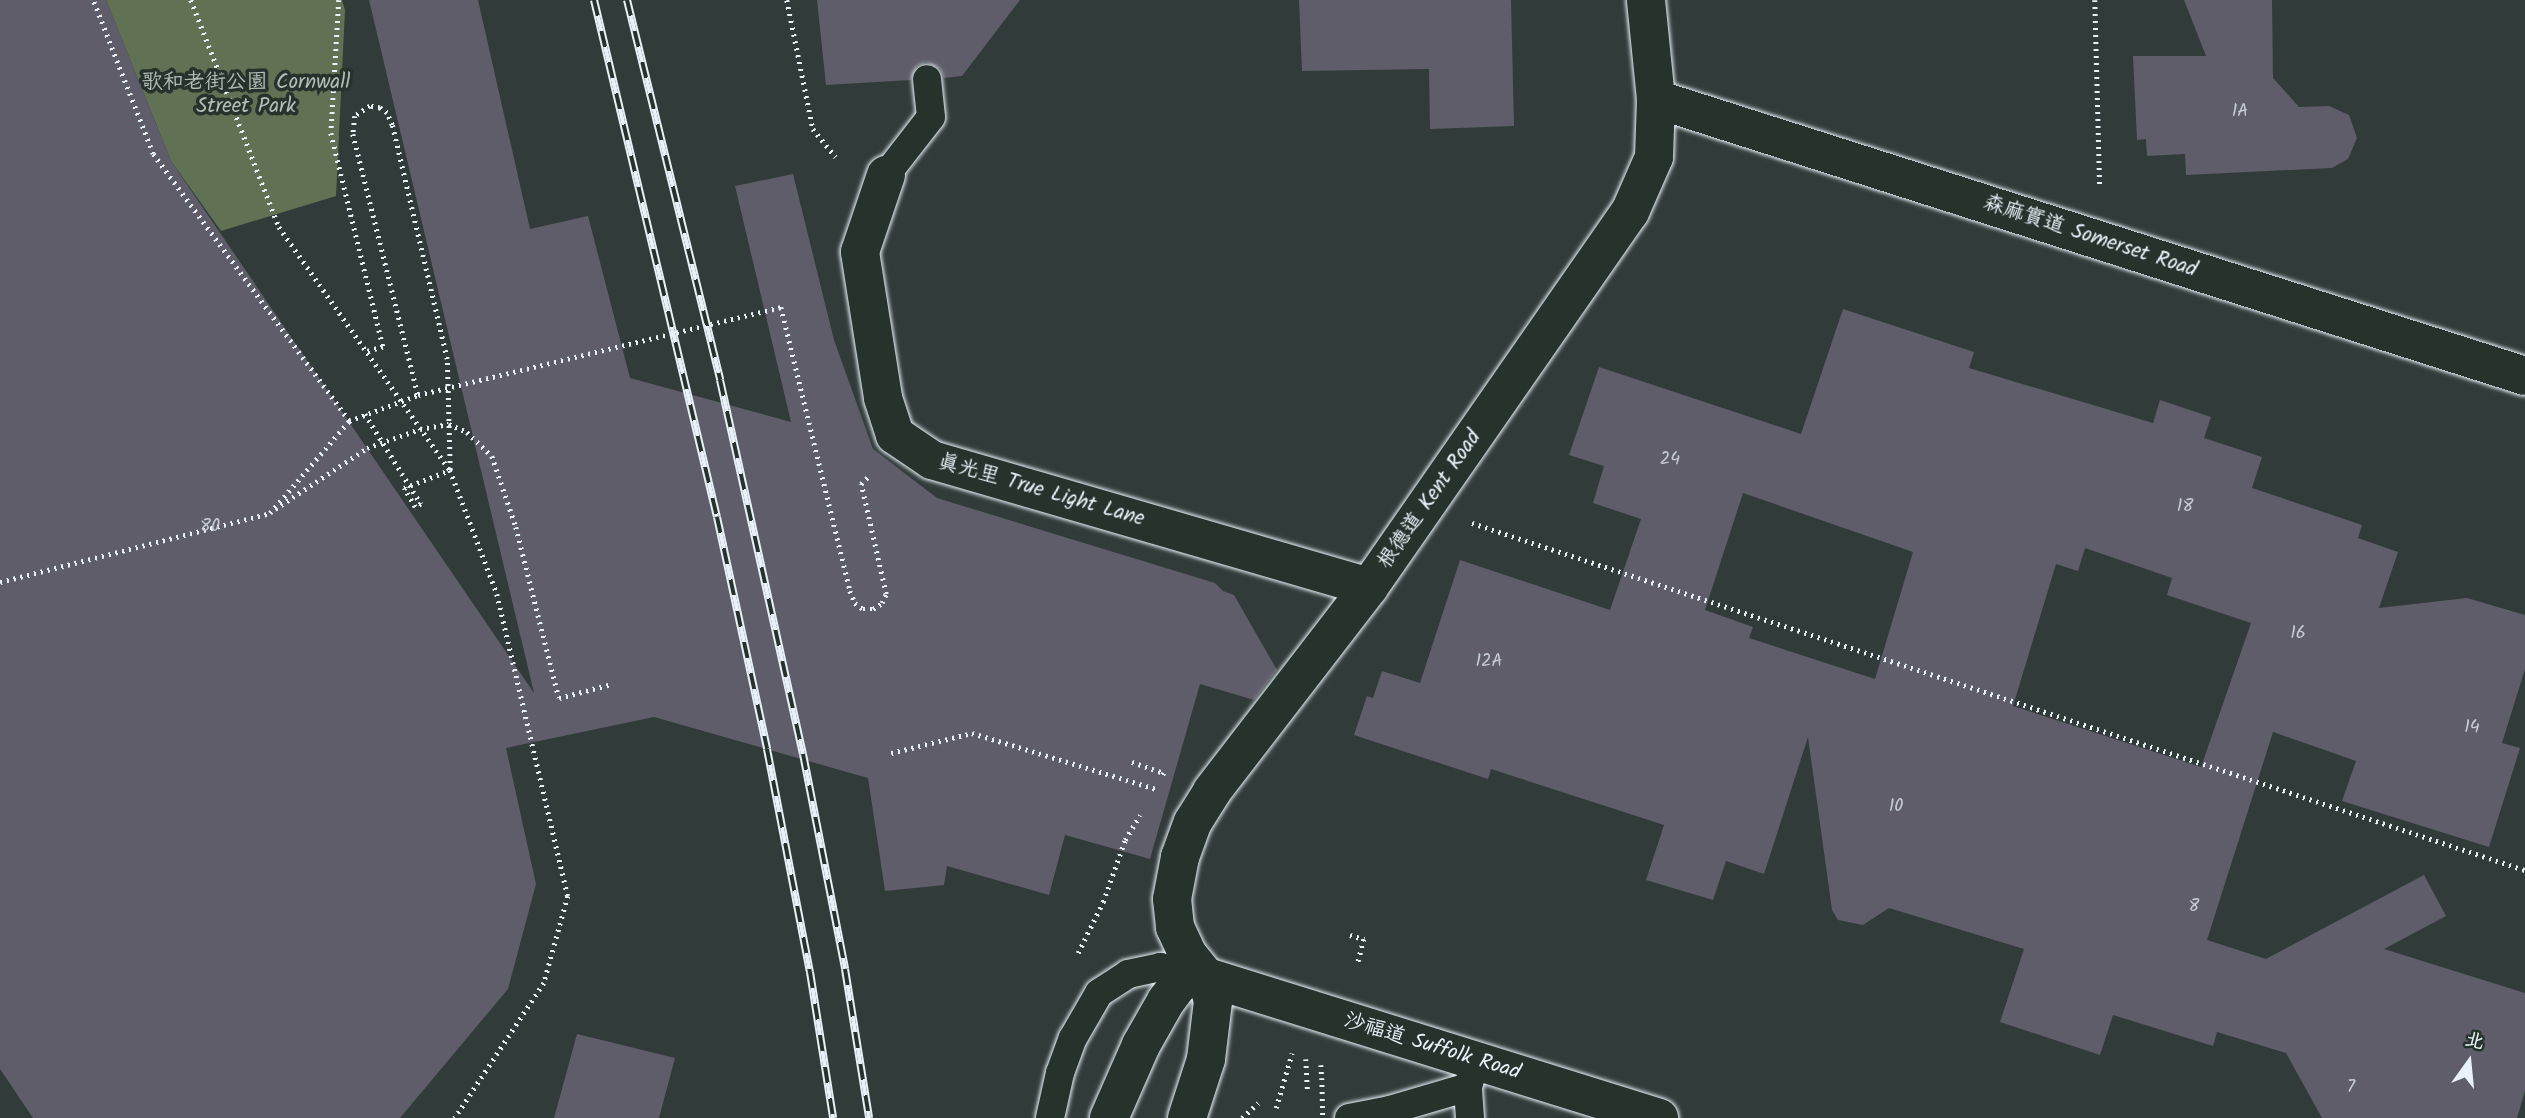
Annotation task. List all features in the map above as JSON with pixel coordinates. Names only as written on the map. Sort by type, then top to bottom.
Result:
[{"type":"street","name":"根德道 Kent Road","points":[[1201,975],[1175,927],[1172,899],[1180,857],[1193,822],[1212,791],[1369,587],[1630,212],[1654,157],[1656,99],[1646,0]]},
{"type":"street","name":"森麻實道 Somerset Road","points":[[1656,99],[2525,376]]},
{"type":"street","name":"真光里 True Light Lane","points":[[887,176],[860,252],[883,398],[895,435],[932,460],[1369,587]]},
{"type":"street","name":"沙福道 Suffolk Road","points":[[1201,975],[1471,1074],[1659,1118]]},
{"type":"street","points":[[1109,1118],[1141,1045],[1166,1001],[1179,984],[1201,975],[1213,1001],[1212,1031],[1187,1118]]},
{"type":"lane","points":[[887,176],[931,117],[928,79]]},
{"type":"lane","points":[[1049,1118],[1060,1073],[1073,1038],[1099,993],[1128,974],[1160,967],[1201,975]]},
{"type":"lane","points":[[1349,1118],[1390,1110],[1471,1074]]},
{"type":"lane","points":[[1419,1118],[1471,1074]]},
{"type":"lane","points":[[1446,1118],[1471,1074]]},
{"type":"lane","points":[[1470,1118],[1471,1074]]},
{"type":"path","points":[[93,0],[153,154],[349,421]]},
{"type":"path","points":[[191,0],[279,227],[450,470],[497,594],[568,896],[544,983],[455,1118]]},
{"type":"path","points":[[340,0],[331,133],[383,348],[366,352]]},
{"type":"path","points":[[787,0],[813,129],[835,157]]},
{"type":"path","points":[[2095,0],[2100,190]]},
{"type":"path","points":[[418,395],[353,134],[355,116],[370,106],[387,113],[392,125],[447,359],[450,470]]},
{"type":"path","points":[[270,513],[349,421],[365,414],[418,395],[781,307],[850,591],[855,603],[863,609],[873,609],[882,603],[886,594],[861,484]]},
{"type":"path","points":[[365,414],[422,504],[415,507],[404,488],[450,470]]},
{"type":"path","points":[[0,582],[270,513],[367,448],[420,429],[449,424],[467,432],[492,456],[516,527],[559,698],[612,684]]},
{"type":"path","points":[[1460,519],[2525,870]]},
{"type":"path","points":[[891,752],[972,733],[1156,789],[1164,773],[1132,762]]},
{"type":"path","points":[[1074,960],[1103,902],[1125,840]]},
{"type":"path","points":[[1350,935],[1364,939],[1358,962]]},
{"type":"path","points":[[1276,1108],[1293,1050]]},
{"type":"path","points":[[1306,1051],[1308,1093]]},
{"type":"path","points":[[1320,1051],[1323,1118]]},
{"type":"path","points":[[1242,1118],[1258,1103]]},
{"type":"green space","name":"歌和老街公園 Cornwall Street Park","points":[[106,0],[342,0],[345,10],[336,196],[221,231],[171,161]]},
{"type":"building","points":[[0,0],[106,0],[171,161],[534,693],[369,0],[478,0],[530,229],[588,216],[630,378],[791,422],[735,186],[793,174],[834,340],[873,449],[937,498],[1215,583],[1223,591],[1234,595],[1277,670],[1254,700],[1200,684],[1150,859],[1065,835],[1049,895],[947,866],[944,885],[885,891],[868,778],[654,717],[506,748],[536,884],[508,989],[400,1118],[33,1118],[0,1069]]},
{"type":"building","points":[[817,0],[1020,0],[962,76],[944,78],[940,69],[926,62],[917,66],[911,80],[826,85]]},
{"type":"building","points":[[1299,0],[1511,0],[1514,126],[1430,129],[1429,69],[1302,71]]},
{"type":"building","points":[[2184,0],[2272,0],[2273,78],[2299,107],[2329,106],[2349,115],[2357,138],[2348,159],[2332,168],[2186,175],[2185,154],[2147,156],[2146,139],[2137,140],[2133,56],[2206,56]]},
{"type":"building","points":[[1843,309],[1974,352],[1969,368],[2153,423],[2160,400],[2211,417],[2204,438],[2262,457],[2252,488],[2362,525],[2358,538],[2398,552],[2379,608],[2467,598],[2525,615],[2525,669],[2502,743],[2520,748],[2489,847],[2342,801],[2356,761],[2273,732],[2207,940],[2266,959],[2424,875],[2446,916],[2384,949],[2525,993],[2525,1091],[2517,1118],[2322,1118],[2286,1053],[2217,1032],[2213,1046],[2113,1015],[2100,1055],[2000,1022],[2024,949],[1889,908],[1863,925],[1838,920],[1832,910],[1808,737],[1764,874],[1726,861],[1713,900],[1646,880],[1664,825],[1491,769],[1488,779],[1354,735],[1367,696],[1373,698],[1382,671],[1420,683],[1460,560],[1610,610],[1641,519],[1593,503],[1604,466],[1569,455],[1599,367],[1801,434]],"holes":[[[1743,493],[1913,552],[1875,679],[1749,638],[1753,627],[1705,610]],[[2085,548],[2172,578],[2167,595],[2251,623],[2201,767],[2013,706],[2056,564],[2078,571]]]},
{"type":"building","points":[[577,1034],[675,1058],[659,1118],[554,1118]]},
{"type":"railway","points":[[594,0],[717,517],[767,749],[810,972],[833,1118]]},
{"type":"railway","points":[[627,0],[720,380],[803,754],[845,969],[869,1118]]}]
